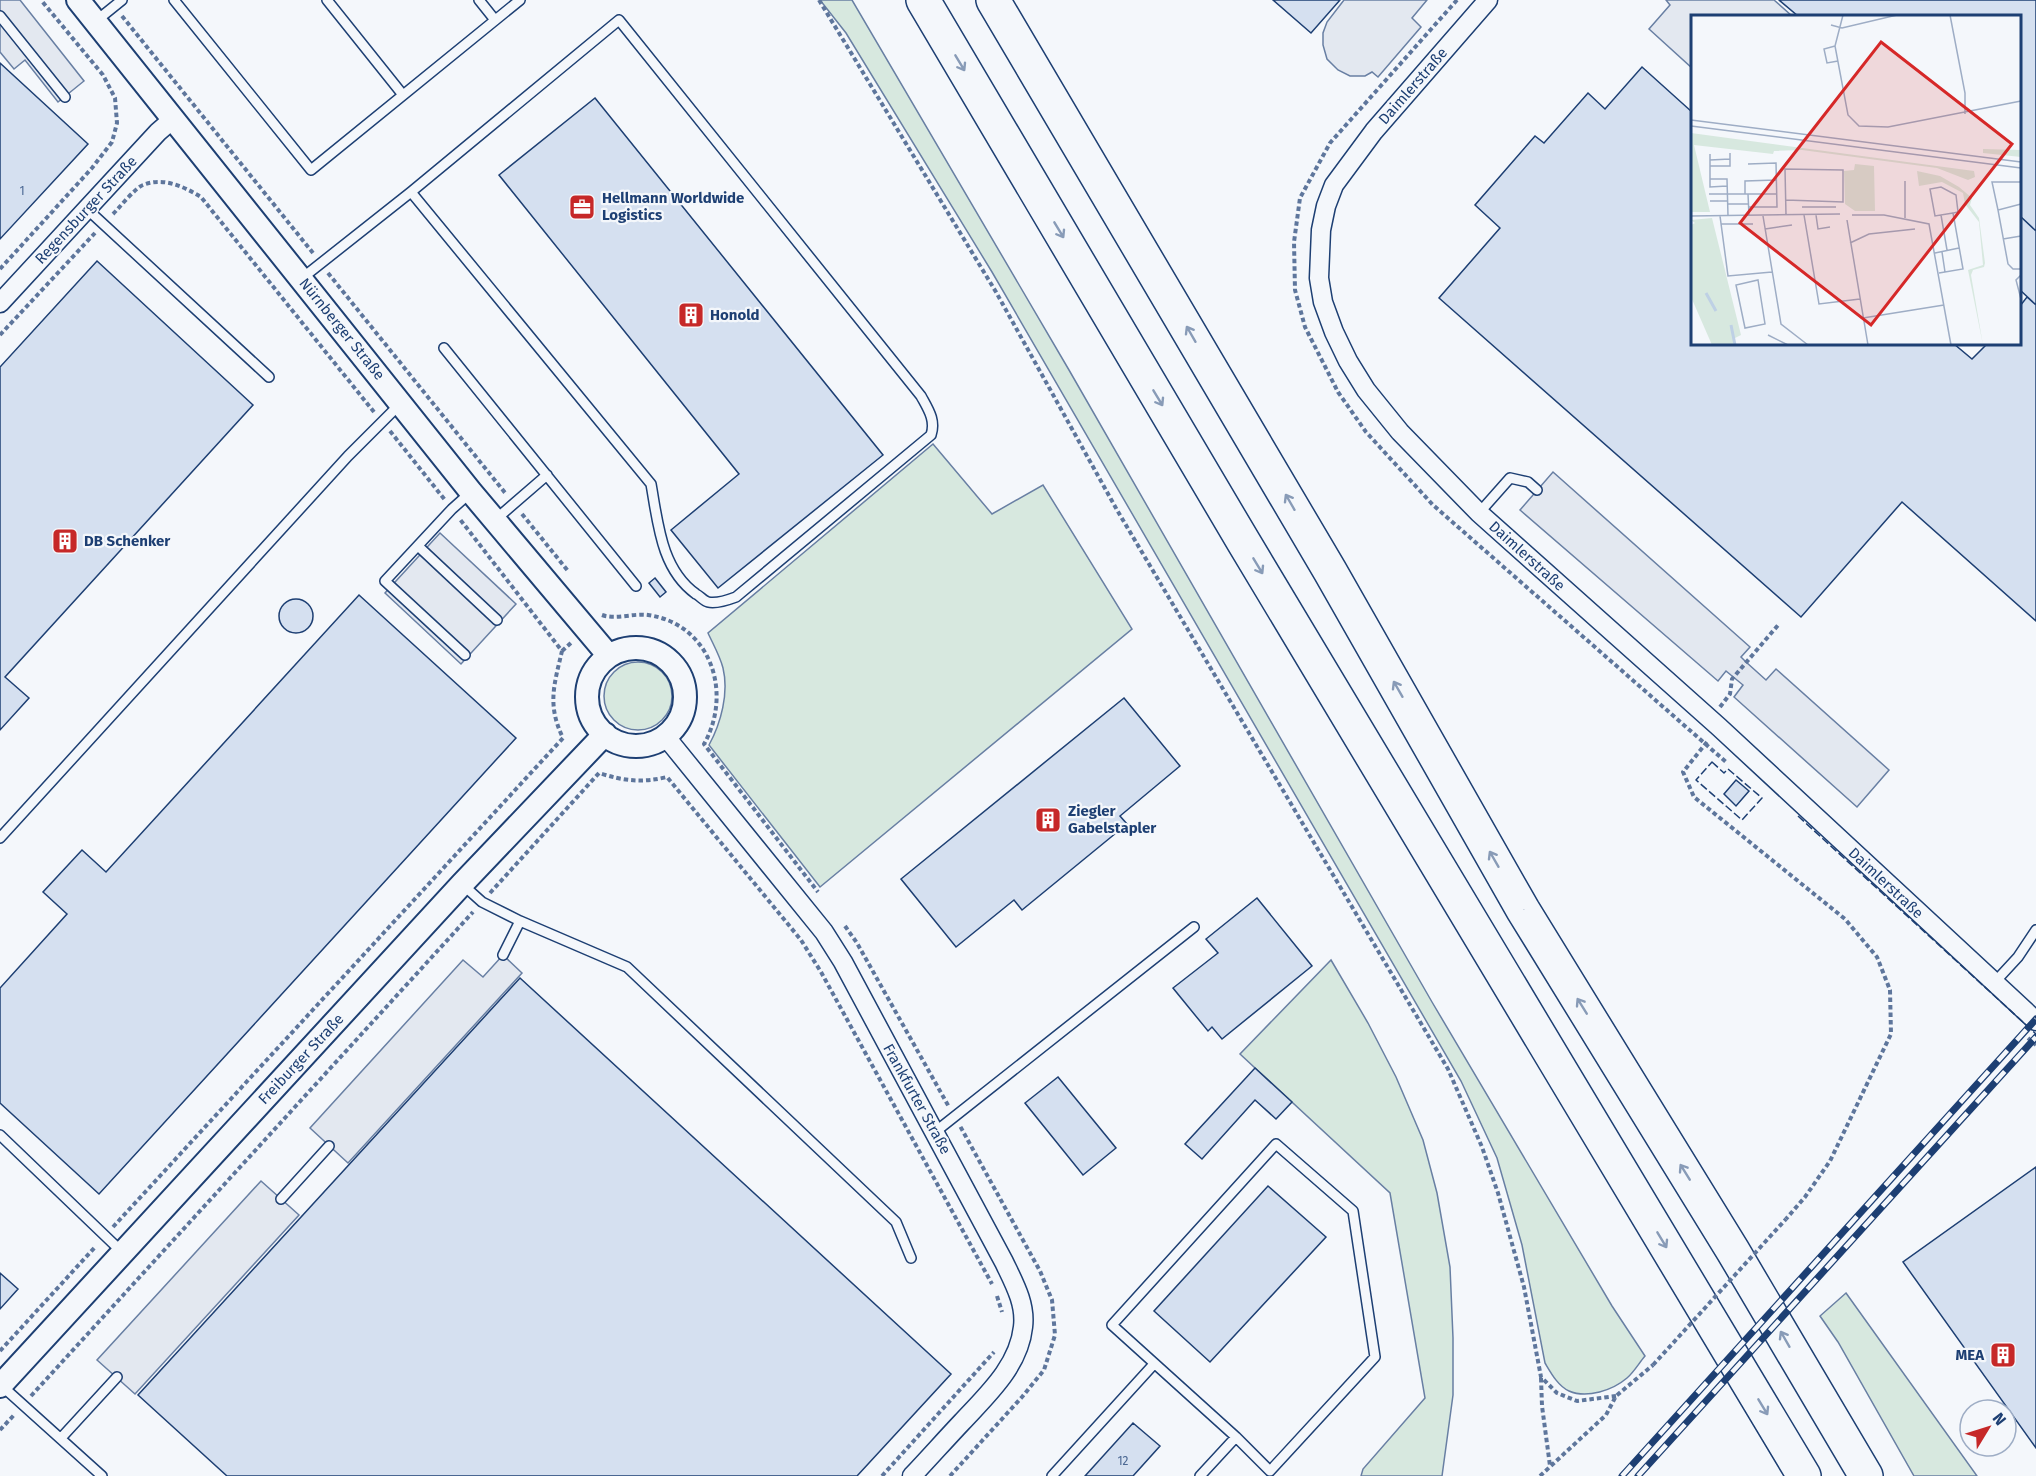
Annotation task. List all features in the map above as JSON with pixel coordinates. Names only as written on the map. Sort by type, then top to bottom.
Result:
[{"type":"highway","points":[[923,0],[1274,593],[1804,1476]]},
{"type":"highway","points":[[993,0],[1324,561],[1523,910],[1733,1251],[1866,1476]]},
{"type":"highway","points":[[1814,1390],[1890,1476]]},
{"type":"street","name":"Nürnberger Straße","points":[[78,0],[471,492],[609,656]]},
{"type":"street","name":"Daimlerstraße","points":[[1488,0],[1374,132],[1334,185],[1326,206],[1318,254],[1323,302],[1334,332],[1366,390],[1400,432],[1479,513],[1728,735],[1994,983],[2028,1026]]},
{"type":"street","name":"Regensburger Straße","points":[[0,303],[158,132],[173,119]]},
{"type":"street","points":[[642,648],[658,653],[671,662],[681,676],[686,692],[684,709],[677,724],[666,737],[653,744],[639,747],[624,745],[604,734],[591,716],[587,699],[589,682],[597,667],[609,656],[625,649],[642,648]]},
{"type":"street","name":"Freiburger Straße","points":[[1,1385],[462,884],[604,734]]},
{"type":"street","name":"Frankfurter Straße","points":[[666,737],[824,932],[843,962],[1022,1300],[1024,1327],[1016,1352],[1004,1374],[987,1396],[912,1476]]},
{"type":"lane","points":[[95,22],[122,0]]},
{"type":"lane","points":[[174,0],[311,170],[520,0]]},
{"type":"lane","points":[[327,0],[403,95]]},
{"type":"lane","points":[[479,0],[495,20]]},
{"type":"lane","points":[[0,16],[65,97]]},
{"type":"lane","points":[[301,279],[411,192],[619,20],[921,396],[931,414],[934,426],[931,435],[736,597],[724,601],[708,602],[690,589],[671,566],[660,537],[651,484],[411,192]]},
{"type":"lane","points":[[87,209],[269,377]]},
{"type":"lane","points":[[444,348],[636,586]]},
{"type":"lane","points":[[0,838],[381,421],[401,403]]},
{"type":"lane","points":[[495,520],[548,476]]},
{"type":"lane","points":[[1479,513],[1510,478],[1527,482],[1537,490]]},
{"type":"lane","points":[[465,655],[385,581],[452,509],[471,492]]},
{"type":"lane","points":[[418,546],[498,620]]},
{"type":"lane","points":[[462,884],[482,902],[627,967],[896,1222],[911,1258]]},
{"type":"lane","points":[[503,955],[520,921]]},
{"type":"lane","points":[[934,1132],[1194,927]]},
{"type":"lane","points":[[1994,983],[2018,957],[2036,930]]},
{"type":"lane","points":[[0,1136],[123,1252]]},
{"type":"lane","points":[[1276,1144],[1353,1211],[1375,1357],[1270,1471],[1236,1437],[1112,1325],[1276,1144]]},
{"type":"lane","points":[[281,1199],[329,1146]]},
{"type":"lane","points":[[1052,1476],[1154,1364]]},
{"type":"lane","points":[[61,1438],[117,1377]]},
{"type":"lane","points":[[1,1385],[102,1476]]},
{"type":"lane","points":[[1200,1476],[1236,1437]]},
{"type":"path","points":[[0,269],[39,230],[92,168],[112,142],[117,123],[115,98],[104,75],[41,0]]},
{"type":"path","points":[[819,0],[996,292],[1117,510],[1448,1070],[1482,1147],[1498,1193],[1524,1287],[1541,1377],[1542,1406],[1550,1466]]},
{"type":"path","points":[[1457,0],[1330,143],[1300,198],[1294,242],[1295,290],[1305,327],[1338,392],[1366,432],[1433,505],[1732,767]]},
{"type":"path","points":[[0,335],[141,185],[165,182],[185,187],[201,197],[452,509],[562,651],[553,689],[553,707],[555,722],[563,738],[0,1351]]},
{"type":"path","points":[[1725,702],[1730,694],[1732,679],[1779,624]]},
{"type":"path","points":[[1540,1476],[1606,1415],[1616,1396],[1653,1365],[1805,1197],[1830,1161],[1891,1034],[1890,990],[1877,957],[1845,919],[1694,796],[1683,772],[1703,747]]},
{"type":"path","points":[[0,1430],[599,774],[646,782],[667,777],[801,940],[821,972],[995,1290],[1005,1320]]},
{"type":"path","points":[[2028,1026],[2036,1045]]},
{"type":"path","points":[[882,1476],[1000,1345]]},
{"type":"path","points":[[1541,1377],[1557,1393],[1578,1401],[1616,1396]]},
{"type":"shaded area","points":[[0,0],[20,0],[84,81],[58,102],[25,60],[14,69],[0,52]]},
{"type":"shaded area","points":[[820,0],[852,0],[1069,370],[1432,1002],[1612,1306],[1645,1356],[1630,1376],[1615,1386],[1592,1394],[1569,1391],[1558,1383],[1545,1363],[1522,1245],[1497,1158],[1461,1081],[992,272],[846,33]]},
{"type":"shaded area","points":[[1344,0],[1427,0],[1412,18],[1421,27],[1378,77],[1372,72],[1365,76],[1350,76],[1338,70],[1327,59],[1323,45],[1323,33],[1327,22]]},
{"type":"shaded area","points":[[1666,0],[1774,0],[1791,15],[1691,15],[1691,67],[1649,29],[1670,5]]},
{"type":"shaded area","points":[[933,444],[992,514],[1043,485],[1132,629],[820,887],[709,745],[720,718],[725,678],[722,664],[708,633]]},
{"type":"shaded area","points":[[1553,472],[1750,647],[1741,657],[1766,680],[1776,669],[1889,770],[1857,807],[1734,697],[1743,685],[1726,671],[1718,681],[1520,510]]},
{"type":"shaded area","points":[[440,533],[516,604],[461,664],[385,593]]},
{"type":"shaded area","points":[[638,662],[651,665],[662,672],[669,683],[672,696],[669,709],[662,720],[651,727],[638,730],[625,727],[614,720],[607,709],[604,696],[607,683],[614,672],[625,665]]},
{"type":"shaded area","points":[[503,955],[522,973],[348,1163],[310,1128],[463,960],[483,977]]},
{"type":"shaded area","points":[[1331,960],[1396,1077],[1423,1140],[1437,1193],[1450,1267],[1453,1338],[1453,1395],[1442,1476],[1361,1476],[1363,1469],[1425,1398],[1390,1193],[1240,1054]]},
{"type":"shaded area","points":[[261,1181],[299,1215],[135,1394],[97,1360]]},
{"type":"shaded area","points":[[1846,1293],[1958,1449],[1958,1458],[1964,1458],[1977,1476],[1914,1476],[1838,1342],[1820,1316]]},
{"type":"building","points":[[1273,0],[1340,0],[1311,33]]},
{"type":"building","points":[[1779,0],[2036,0],[2036,231],[2021,217],[2021,15],[1797,15]]},
{"type":"building","points":[[0,63],[88,144],[0,239]]},
{"type":"building","points":[[1642,67],[1691,111],[1691,345],[1955,345],[1972,359],[1986,345],[2021,345],[2021,305],[2027,297],[2036,305],[2036,621],[1902,502],[1801,617],[1439,298],[1500,228],[1475,205],[1535,136],[1544,143],[1588,93],[1605,109]]},
{"type":"building","name":"Honold","points":[[595,98],[883,455],[718,588],[671,530],[739,474],[499,175]]},
{"type":"building","points":[[2021,217],[2036,231],[2036,305],[2021,291]]},
{"type":"building","name":"DB Schenker","points":[[97,261],[253,405],[5,677],[29,698],[0,730],[0,367]]},
{"type":"building","points":[[655,578],[666,592],[660,597],[649,583]]},
{"type":"building","points":[[359,595],[516,738],[99,1194],[0,1103],[0,988],[67,914],[43,892],[82,850],[106,872]]},
{"type":"building","points":[[296,599],[308,604],[313,616],[308,628],[296,633],[284,628],[279,616],[284,604]]},
{"type":"building","name":"Ziegler Gabelstapler","points":[[1124,698],[1180,766],[1120,816],[1127,824],[1022,910],[1014,900],[956,947],[901,879]]},
{"type":"building","points":[[1736,780],[1749,791],[1736,806],[1724,794]]},
{"type":"building","points":[[1257,898],[1312,966],[1222,1039],[1212,1027],[1208,1031],[1173,988],[1218,953],[1206,939]]},
{"type":"building","points":[[520,978],[951,1374],[857,1476],[227,1476],[138,1395]]},
{"type":"building","points":[[1255,1068],[1292,1102],[1276,1119],[1255,1100],[1202,1159],[1185,1144]]},
{"type":"building","points":[[1058,1077],[1116,1148],[1083,1175],[1025,1103]]},
{"type":"building","name":"MEA","points":[[2036,1167],[2036,1448],[2018,1423],[2018,1398],[2000,1398],[1903,1262]]},
{"type":"building","points":[[1268,1186],[1326,1237],[1210,1362],[1154,1311]]},
{"type":"building","points":[[0,1273],[18,1289],[0,1309]]},
{"type":"building","points":[[1133,1423],[1160,1446],[1133,1476],[1085,1476]]},
{"type":"railway","points":[[1622,1476],[2036,1019]]},
{"type":"railway","points":[[1638,1476],[2036,1037]]},
{"type":"fence","points":[[1712,762],[1724,773],[1728,769],[1762,798],[1742,820],[1696,780],[1712,762]]},
{"type":"fence","points":[[1798,816],[2036,1034]]},
{"type":"place","name":"Hellmann Worldwide Logistics","points":[[582,207]]},
{"type":"place","name":"Honold","points":[[691,315]]},
{"type":"place","name":"DB Schenker","points":[[65,541]]},
{"type":"place","name":"Ziegler Gabelstapler","points":[[1048,820]]},
{"type":"place","name":"MEA","points":[[2003,1355]]}]
